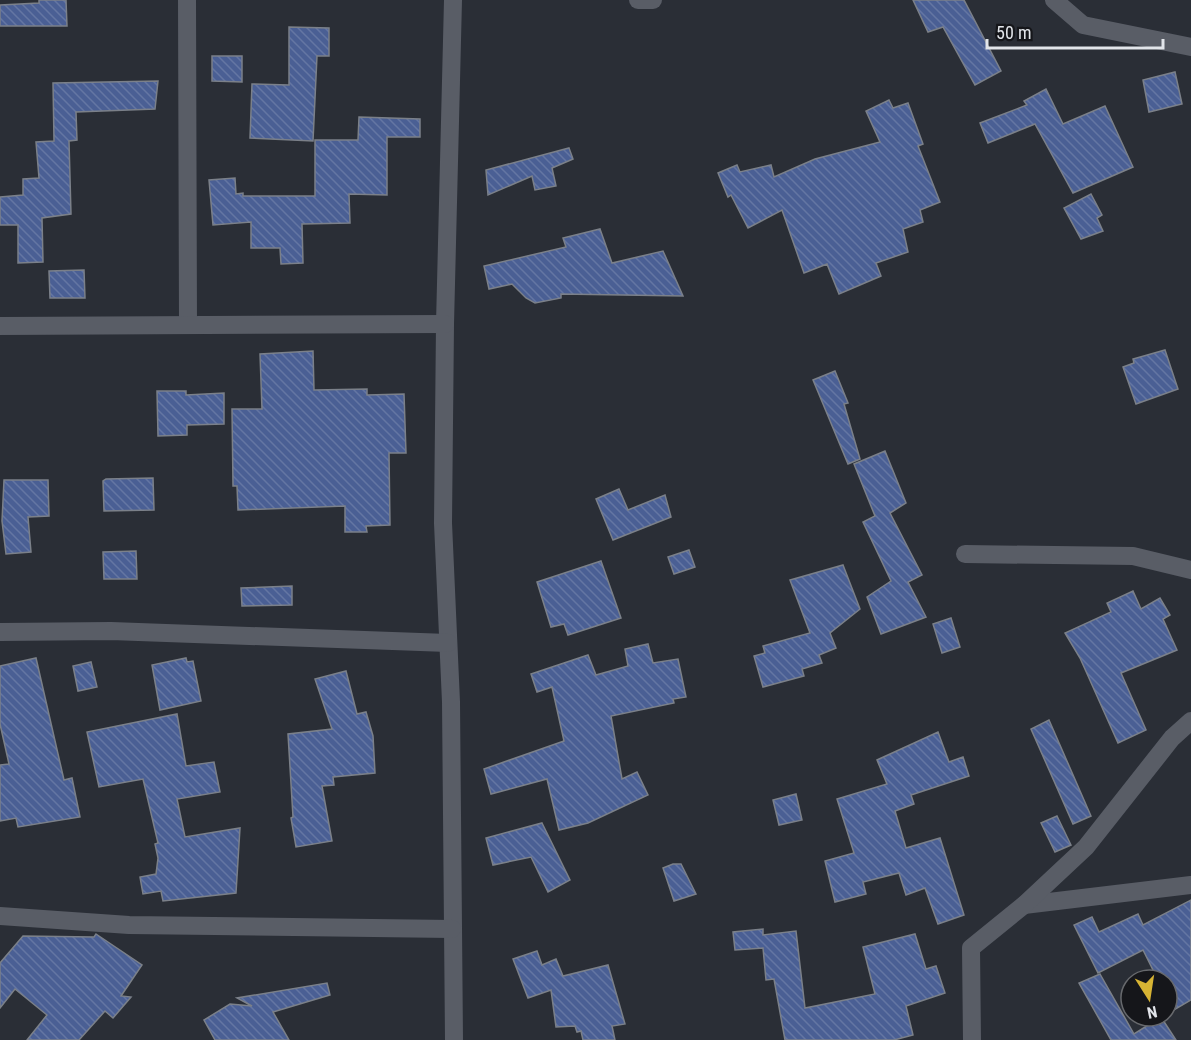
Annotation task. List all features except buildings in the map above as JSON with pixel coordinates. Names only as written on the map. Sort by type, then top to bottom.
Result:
[{"type":"street","points":[[187,0],[188,325]]},
{"type":"street","points":[[453,0],[445,324],[443,523],[451,702],[454,1040]]},
{"type":"street","points":[[638,0],[653,0]]},
{"type":"street","points":[[1054,0],[1083,25],[1191,47]]},
{"type":"street","points":[[0,326],[445,324]]},
{"type":"street","points":[[966,554],[1133,556],[1191,570]]},
{"type":"street","points":[[0,632],[111,631],[448,643]]},
{"type":"street","points":[[972,1040],[971,948],[1024,905],[1086,847],[1172,738],[1191,722]]},
{"type":"street","points":[[1024,905],[1191,885]]},
{"type":"street","points":[[0,916],[129,925],[452,929]]}]
